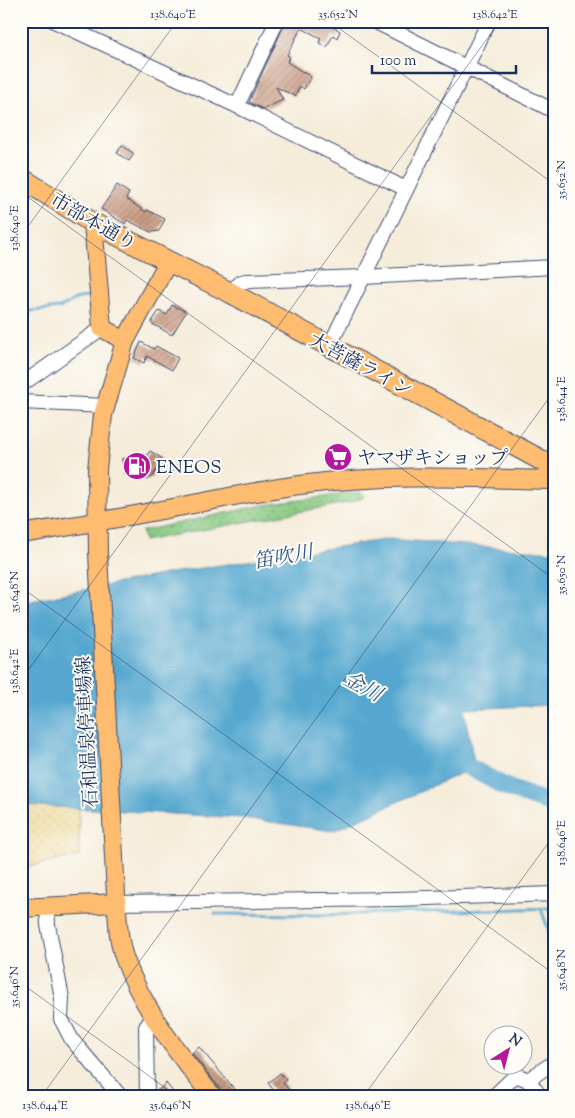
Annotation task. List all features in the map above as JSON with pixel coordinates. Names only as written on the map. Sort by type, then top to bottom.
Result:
[{"type":"highway","name":"市部本通り","points":[[21,178],[93,223],[168,262]]},
{"type":"highway","name":"大菩薩ライン","points":[[168,262],[231,293],[554,467]]},
{"type":"main road","points":[[93,223],[102,328],[126,341]]},
{"type":"main road","name":"石和温泉停車場線","points":[[168,262],[126,341],[106,406],[97,469],[96,523],[116,899],[119,932],[124,956],[140,991],[174,1046],[213,1097]]},
{"type":"main road","points":[[516,479],[526,466],[526,452]]},
{"type":"main road","points":[[21,534],[96,523],[239,495],[308,484],[389,477],[554,480]]},
{"type":"main road","points":[[21,908],[47,909],[116,899]]},
{"type":"street","points":[[54,21],[237,106],[406,189]]},
{"type":"street","points":[[237,106],[277,21]]},
{"type":"street","points":[[374,21],[554,111]]},
{"type":"street","points":[[329,347],[489,21]]},
{"type":"street","points":[[231,293],[239,283],[244,281],[554,268]]},
{"type":"street","points":[[21,385],[102,328]]},
{"type":"street","points":[[21,402],[106,406]]},
{"type":"street","points":[[116,899],[387,899],[554,894]]},
{"type":"street","points":[[47,909],[48,926],[62,998],[61,1019],[72,1040],[120,1097]]},
{"type":"street","points":[[147,1097],[146,1027],[154,1016]]},
{"type":"street","points":[[528,1080],[554,1062]]},
{"type":"street","points":[[493,1097],[516,1075],[528,1080],[540,1097]]},
{"type":"green space","points":[[360,492],[365,495],[363,498],[352,502],[144,541],[142,531],[263,505]]},
{"type":"sand","points":[[78,646],[79,856],[21,868],[21,656]]},
{"type":"water","name":"笛吹川","points":[[389,539],[554,552],[554,705],[464,709],[475,767],[333,831],[243,818],[21,805],[21,602],[176,572]]},
{"type":"building","points":[[286,21],[334,21],[332,26],[340,31],[337,38],[333,35],[327,47],[319,43],[321,38],[301,28],[287,55],[290,57],[287,62],[311,77],[304,89],[300,86],[295,96],[276,87],[283,100],[263,109],[249,102]]},
{"type":"building","points":[[122,145],[134,154],[129,161],[117,153]]},
{"type":"building","points":[[117,185],[129,193],[126,199],[146,212],[147,210],[165,219],[159,231],[151,232],[127,220],[125,224],[101,209]]},
{"type":"building","points":[[172,305],[186,312],[172,335],[151,323],[159,311],[167,315]]},
{"type":"building","points":[[141,342],[154,349],[156,346],[178,358],[172,370],[147,356],[144,363],[134,358]]},
{"type":"building","points":[[150,451],[163,459],[153,476],[147,480],[145,473],[124,474],[122,459],[146,457]]},
{"type":"building","points":[[199,1047],[242,1097],[223,1097],[221,1090],[192,1053]]},
{"type":"building","points":[[280,1073],[286,1080],[283,1083],[289,1090],[279,1097],[268,1083]]},
{"type":"building","points":[[166,1083],[177,1097],[158,1097],[156,1092]]},
{"type":"waterway","points":[[21,312],[60,308],[75,299],[95,295]]},
{"type":"waterway","name":"金川","points":[[450,757],[508,788],[554,805]]},
{"type":"waterway","points":[[215,914],[320,915],[554,908]]},
{"type":"waterway","points":[[541,909],[554,945]]},
{"type":"place","name":"ヤマザキショップ","points":[[338,457]]},
{"type":"place","name":"ENEOS","points":[[137,466]]}]
